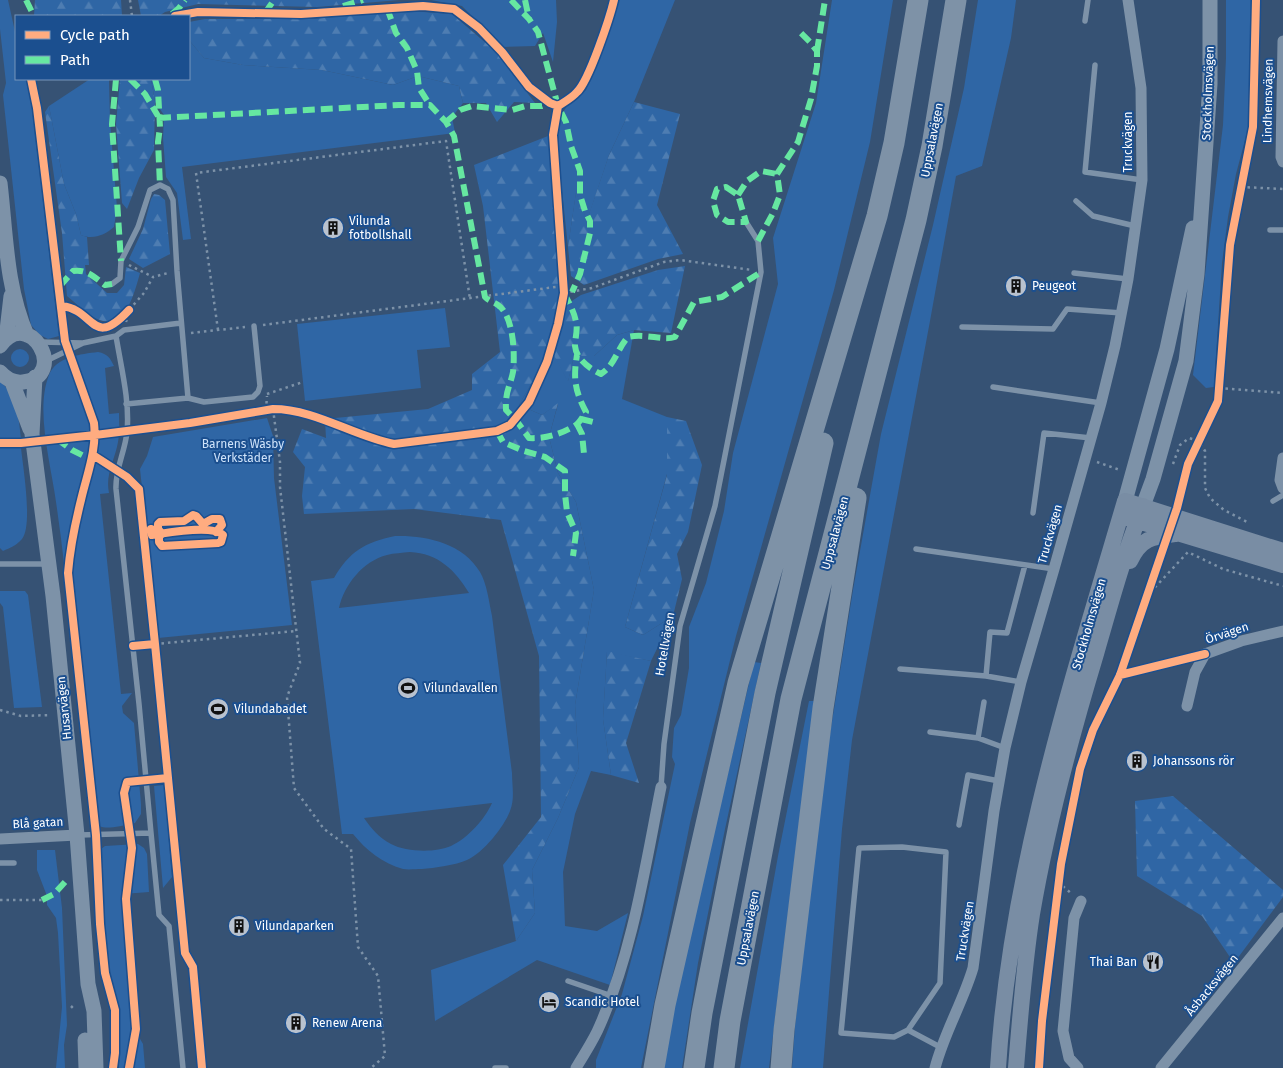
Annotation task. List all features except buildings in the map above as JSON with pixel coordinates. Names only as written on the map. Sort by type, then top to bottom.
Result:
[{"type":"highway","points":[[694,1068],[702,1012],[764,693],[894,143],[918,0]]},
{"type":"highway","name":"Uppsalavägen","points":[[724,1068],[732,1011],[791,699],[916,220],[932,146],[956,0]]},
{"type":"highway","points":[[654,1068],[665,1005],[738,683],[877,216]]},
{"type":"highway","points":[[781,1068],[823,708],[859,480],[916,220]]},
{"type":"main road","points":[[1123,508],[1283,551]]},
{"type":"main road","name":"Stockholmsvägen","points":[[998,1068],[1003,1003],[1017,912],[1032,838],[1057,735],[1123,508]]},
{"type":"main road","points":[[1140,514],[1179,533],[1283,564]]},
{"type":"main road","name":"Stockholmsvägen","points":[[1016,1068],[1020,1010],[1032,915],[1047,839],[1072,735],[1110,604],[1140,514]]},
{"type":"main road","name":"Stockholmsvägen","points":[[1110,604],[1136,549],[1141,543],[1161,536],[1179,533]]},
{"type":"street","name":"Truckvägen","points":[[935,1068],[940,1047],[967,988],[973,968],[1005,748],[1021,682],[1101,403],[1122,313],[1142,180],[1142,88],[1128,0]]},
{"type":"street","name":"Stockholmsvägen","points":[[1140,514],[1153,479],[1186,361],[1198,274],[1210,84],[1210,0]]},
{"type":"street","name":"Lindhemsvägen","points":[[1283,41],[1281,157],[1283,162]]},
{"type":"street","points":[[0,182],[11,285],[16,305],[32,339],[42,348],[44,362]]},
{"type":"street","name":"Stockholmsvägen","points":[[1123,508],[1168,349],[1176,304],[1203,185]]},
{"type":"street","points":[[3,342],[11,285]]},
{"type":"street","points":[[3,342],[16,335],[32,339]]},
{"type":"street","name":"Husarvägen","points":[[4,375],[20,383],[28,381],[36,377],[43,368],[44,362]]},
{"type":"street","name":"Husarvägen","points":[[4,375],[32,434]]},
{"type":"street","name":"Husarvägen","points":[[36,377],[32,434],[50,564],[77,835],[88,984],[94,1011],[96,1068]]},
{"type":"street","points":[[1283,458],[1280,480],[1283,488]]},
{"type":"street","name":"Örvägen","points":[[1187,706],[1195,672],[1205,654],[1241,641],[1283,631]]},
{"type":"street","name":"Hotellvägen","points":[[576,1068],[600,1026],[612,996],[635,917],[661,788]]},
{"type":"street","name":"Blå gatan","points":[[0,839],[77,835]]},
{"type":"street","points":[[1078,1068],[1069,1058],[1063,1031],[1074,918],[1081,901]]},
{"type":"street","name":"Åsbacksvägen","points":[[1161,1068],[1279,931],[1283,918]]},
{"type":"street","name":"Husarvägen","points":[[86,1068],[84,1009],[88,984]]},
{"type":"lane","points":[[1085,21],[1088,0]]},
{"type":"lane","points":[[1095,65],[1085,172],[1142,180]]},
{"type":"lane","points":[[112,284],[120,278],[121,261],[138,227],[150,190],[160,185],[168,189],[173,200],[188,398]]},
{"type":"lane","points":[[1076,201],[1093,216],[1135,226]]},
{"type":"lane","name":"Hotellvägen","points":[[661,788],[664,744],[680,626],[715,506],[760,272],[758,241],[746,222]]},
{"type":"lane","points":[[1270,230],[1283,230]]},
{"type":"lane","points":[[1074,273],[1128,279]]},
{"type":"lane","points":[[962,328],[1053,329],[1067,309],[1122,313]]},
{"type":"lane","points":[[44,362],[83,343],[116,336],[124,330],[181,323]]},
{"type":"lane","points":[[126,404],[188,398],[204,402],[253,397],[258,392],[260,386],[254,326]]},
{"type":"lane","points":[[116,336],[126,404],[127,431],[117,471],[116,489],[159,915],[169,926],[183,1068]]},
{"type":"lane","points":[[32,339],[83,343]]},
{"type":"lane","points":[[993,387],[1101,403]]},
{"type":"lane","points":[[1033,513],[1044,433],[1091,438]]},
{"type":"lane","points":[[1273,501],[1283,495]]},
{"type":"lane","points":[[916,549],[1054,569]]},
{"type":"lane","points":[[0,564],[50,564]]},
{"type":"lane","points":[[986,676],[990,632],[1007,634],[1025,565]]},
{"type":"lane","points":[[900,669],[986,676],[1021,682]]},
{"type":"lane","points":[[978,738],[984,702]]},
{"type":"lane","points":[[930,732],[978,738],[1005,748]]},
{"type":"lane","points":[[959,826],[968,775],[999,780]]},
{"type":"lane","points":[[77,835],[150,833]]},
{"type":"lane","points":[[902,847],[946,852],[940,983],[908,1030],[894,1037],[841,1033],[859,848],[902,847]]},
{"type":"lane","points":[[0,863],[14,863]]},
{"type":"lane","points":[[568,981],[612,996]]},
{"type":"lane","points":[[908,1030],[940,1047]]},
{"type":"lane","points":[[495,1068],[506,1068]]},
{"type":"path","points":[[130,0],[132,15]]},
{"type":"path","points":[[218,330],[196,173],[446,141],[470,299]]},
{"type":"path","points":[[1239,196],[1242,178]]},
{"type":"path","points":[[1241,187],[1283,189]]},
{"type":"path","points":[[182,334],[470,299],[563,294],[592,288],[664,262],[680,260],[760,272]]},
{"type":"path","points":[[121,261],[153,277],[177,271]]},
{"type":"path","points":[[115,323],[144,293],[153,277]]},
{"type":"path","points":[[563,277],[563,294]]},
{"type":"path","points":[[124,330],[129,310]]},
{"type":"path","points":[[1220,379],[1219,392],[1283,393]]},
{"type":"path","points":[[267,394],[303,382]]},
{"type":"path","points":[[257,411],[277,409],[280,487],[300,663],[287,697],[294,788],[324,829],[351,849],[358,947],[378,976],[385,1056],[371,1068]]},
{"type":"path","points":[[1195,448],[1203,433]]},
{"type":"path","points":[[1199,440],[1205,451],[1205,488],[1210,498],[1224,510],[1249,523]]},
{"type":"path","points":[[144,540],[152,528]]},
{"type":"path","points":[[1146,597],[1188,552],[1223,569],[1283,586]]},
{"type":"path","points":[[1143,606],[1152,580]]},
{"type":"path","points":[[133,646],[296,631]]},
{"type":"path","points":[[154,636],[156,654]]},
{"type":"path","points":[[0,710],[21,716],[65,713]]},
{"type":"path","points":[[1059,873],[1058,886],[1081,901]]},
{"type":"path","points":[[0,900],[42,900]]},
{"type":"path","points":[[71,1006],[74,1009]]},
{"type":"green space","points":[[0,0],[8,0],[15,32],[15,80],[26,80],[32,109],[59,336],[48,339],[40,335],[31,325],[24,289],[3,95],[6,83],[0,29]]},
{"type":"green space","points":[[35,0],[121,0],[122,15],[34,15]]},
{"type":"green space","points":[[138,0],[399,0],[317,7],[198,4],[165,12],[160,15],[141,15]]},
{"type":"green space","points":[[431,0],[556,0],[557,22],[553,62],[543,33],[535,46],[502,47],[462,6]]},
{"type":"green space","points":[[618,0],[675,0],[634,102],[609,155],[587,221],[576,193],[568,247],[556,134],[560,117],[567,106],[586,90]]},
{"type":"green space","points":[[832,0],[893,0],[870,142],[834,290],[736,636],[690,823],[641,1068],[596,1068],[596,1060],[622,994],[643,916],[675,764],[672,757],[674,728],[681,715],[689,668],[689,627],[706,583],[724,511],[733,453],[778,284],[773,238],[816,103]]},
{"type":"green space","points":[[978,0],[1016,0],[1011,38],[982,166],[956,176],[852,740],[842,829],[823,1068],[792,1068],[823,778],[853,590],[881,434],[933,225],[964,88]]},
{"type":"green space","points":[[1226,0],[1252,0],[1249,125],[1236,174],[1228,217],[1222,263],[1214,387],[1206,388],[1193,375],[1223,125]]},
{"type":"green space","points":[[409,11],[452,14],[495,51],[535,103],[514,102],[497,122],[486,103],[463,103],[459,86],[418,76],[393,85],[322,70],[243,65],[204,58],[190,41],[190,22],[205,19],[311,19]]},
{"type":"green space","points":[[190,41],[204,58],[243,65],[322,70],[393,85],[418,76],[459,86],[463,103],[452,117],[455,133],[182,167],[191,239],[183,240],[177,193],[166,177],[163,138],[164,115],[155,102],[151,80],[190,80]]},
{"type":"green space","points":[[88,80],[109,80],[110,121],[117,208],[114,227],[103,234],[94,237],[81,235],[76,214],[64,184],[49,106]]},
{"type":"green space","points":[[120,80],[151,80],[155,102],[154,150],[139,178],[127,209],[122,203],[116,124]]},
{"type":"green space","points":[[634,102],[680,114],[657,205],[683,254],[658,259],[584,285],[571,276],[568,247],[576,192],[587,220],[609,155]]},
{"type":"green space","points":[[49,106],[64,184],[76,214],[81,235],[87,237],[89,265],[85,265],[86,274],[107,293],[117,293],[124,285],[126,267],[140,273],[129,305],[119,318],[112,321],[103,321],[93,317],[67,296],[62,233],[45,112]]},
{"type":"green space","points":[[548,136],[560,296],[558,310],[581,295],[658,270],[685,266],[671,333],[634,330],[617,335],[594,356],[574,356],[568,382],[548,344],[535,377],[519,405],[542,415],[558,403],[549,437],[558,473],[576,502],[594,590],[575,705],[579,767],[558,818],[532,870],[535,913],[516,941],[503,865],[541,817],[539,656],[501,520],[414,509],[304,514],[302,496],[305,467],[293,452],[302,429],[326,438],[325,419],[428,409],[472,390],[472,374],[500,352],[483,206],[474,165]]},
{"type":"green space","points":[[154,194],[159,195],[165,200],[170,254],[143,268],[129,259],[143,229]]},
{"type":"green space","points":[[445,308],[450,347],[417,350],[421,388],[305,401],[297,324]]},
{"type":"green space","points":[[634,330],[622,399],[667,417],[667,474],[625,627],[643,635],[673,616],[651,661],[607,652],[603,719],[611,775],[591,771],[575,814],[563,872],[565,926],[597,931],[628,913],[610,985],[537,960],[435,1021],[431,970],[516,941],[535,913],[532,870],[558,818],[579,767],[575,705],[594,590],[576,502],[558,473],[549,437],[558,404],[542,415],[519,405],[535,377],[548,343],[568,381],[574,356],[594,356],[617,335]]},
{"type":"green space","points":[[16,349],[24,349],[29,354],[27,365],[16,367],[11,362],[11,354]]},
{"type":"green space","points":[[98,352],[108,357],[114,366],[105,368],[109,414],[119,413],[119,438],[109,473],[109,493],[100,494],[121,694],[132,693],[122,706],[123,713],[134,723],[141,804],[141,814],[135,823],[106,828],[95,823],[89,808],[71,622],[54,487],[45,437],[43,404],[49,375],[57,364],[63,360]]},
{"type":"green space","points":[[0,381],[14,400],[21,439],[0,439]]},
{"type":"green space","points":[[667,417],[686,421],[702,465],[688,532],[677,554],[682,579],[673,616],[643,635],[625,627],[667,475]]},
{"type":"green space","name":"Barnens Wäsby Verkstäder","points":[[267,418],[273,436],[274,478],[292,625],[158,638],[140,469],[147,456],[153,437]]},
{"type":"green space","points":[[0,448],[21,448],[27,509],[27,522],[22,539],[16,545],[3,551],[0,548]]},
{"type":"green space","points":[[395,536],[419,537],[431,539],[454,548],[473,562],[480,572],[488,593],[512,773],[512,802],[510,811],[503,824],[480,852],[467,860],[445,866],[403,869],[375,855],[353,834],[342,834],[311,581],[334,578],[352,555],[366,545]],"holes":[[[395,553],[420,553],[438,560],[458,577],[469,593],[339,608],[345,591],[363,568],[378,558]],[[492,803],[480,822],[457,843],[429,851],[404,849],[391,844],[383,839],[364,818]]]},
{"type":"green space","points":[[0,591],[25,591],[28,595],[42,707],[14,708]]},
{"type":"green space","points":[[607,651],[651,661],[626,743],[639,783],[611,775],[603,719]]},
{"type":"green space","points":[[754,662],[761,663],[698,963],[682,1068],[663,1068],[674,1002]]},
{"type":"green space","points":[[809,701],[814,701],[769,1068],[740,1068],[778,856]]},
{"type":"green space","points":[[164,785],[172,877],[163,888],[154,786]]},
{"type":"green space","points":[[1173,796],[1283,890],[1283,897],[1234,963],[1202,916],[1137,876],[1135,801]]},
{"type":"green space","points":[[138,844],[144,848],[147,854],[149,892],[123,894],[133,1027],[143,1044],[145,1068],[119,1068],[120,1013],[108,964],[99,855],[101,849],[105,846]]},
{"type":"green space","points":[[37,850],[55,850],[62,908],[67,1025],[64,1045],[65,1068],[56,1068],[62,1007],[58,933],[56,918],[47,905],[47,896],[37,870]]},
{"type":"marked path","points":[[26,0],[34,15]]},
{"type":"marked path","points":[[172,14],[185,0]]},
{"type":"marked path","points":[[265,13],[274,0]]},
{"type":"marked path","points":[[343,6],[363,0]]},
{"type":"marked path","points":[[511,0],[529,19],[538,32],[558,106],[566,122],[571,146],[580,171],[580,195],[590,221],[590,233],[580,274],[572,292]]},
{"type":"marked path","points":[[525,0],[529,19]]},
{"type":"marked path","points":[[817,51],[825,0]]},
{"type":"marked path","points":[[387,8],[396,33],[407,48],[417,71],[419,88],[430,105]]},
{"type":"marked path","points":[[758,241],[780,195],[777,174],[798,142],[811,99],[817,66],[817,51],[800,32]]},
{"type":"marked path","points":[[116,80],[112,124],[121,261]]},
{"type":"marked path","points":[[131,80],[145,94],[158,116]]},
{"type":"marked path","points":[[155,80],[158,90],[160,127],[158,142],[160,185]]},
{"type":"marked path","points":[[446,122],[460,110],[472,106],[512,110],[525,106],[542,106],[550,103]]},
{"type":"marked path","points":[[159,118],[430,105],[446,122],[454,136],[485,297],[503,310],[512,336],[513,372],[507,394],[506,410],[529,438],[547,437],[565,431],[577,424],[586,412],[579,398],[576,385],[577,355]]},
{"type":"marked path","points":[[738,195],[747,181],[761,171],[777,174]]},
{"type":"marked path","points":[[726,187],[738,195],[746,222],[728,222],[717,215],[713,201],[717,189],[726,187]]},
{"type":"marked path","points":[[60,286],[73,271],[82,271],[90,274],[105,285],[112,284]]},
{"type":"marked path","points":[[564,293],[575,318],[577,328],[576,351],[588,366],[601,374],[613,362],[628,337],[675,337],[694,302],[722,297],[761,272]]},
{"type":"marked path","points":[[581,419],[597,423]]},
{"type":"marked path","points":[[577,424],[582,434],[584,454]]},
{"type":"marked path","points":[[497,431],[503,442],[545,457],[565,471],[567,512],[576,533],[573,556]]},
{"type":"marked path","points":[[57,439],[72,450],[92,460]]},
{"type":"marked path","points":[[42,900],[54,894],[65,882]]},
{"type":"cycle path","points":[[0,443],[21,443],[95,435],[190,423],[273,409],[304,413],[394,444],[497,431],[510,425],[529,402],[547,362],[558,324],[564,293],[553,135],[558,106],[575,94],[582,86],[604,34],[614,0]]},
{"type":"cycle path","points":[[1039,1068],[1042,1021],[1061,864],[1080,769],[1093,730],[1120,675],[1177,508],[1188,464],[1218,401],[1230,245],[1253,127],[1256,0]]},
{"type":"cycle path","points":[[181,15],[198,12],[301,14],[423,6],[454,9],[479,28],[502,52],[529,87],[550,103],[558,106]]},
{"type":"cycle path","points":[[31,80],[37,108],[65,341],[94,423],[95,433],[93,452],[75,527],[68,573],[96,835],[100,924],[105,973],[115,1010],[113,1068]]},
{"type":"cycle path","points":[[62,306],[73,309],[100,327],[108,327],[129,310]]},
{"type":"cycle path","points":[[93,455],[127,477],[139,489],[155,644],[133,646]]},
{"type":"cycle path","points":[[162,534],[158,529],[160,522],[184,521],[193,515],[203,524],[212,519],[220,519],[222,525],[216,532]]},
{"type":"cycle path","points":[[151,529],[152,535],[200,530],[209,530],[223,535],[221,542],[218,543],[162,546],[159,542],[159,536],[162,534]]},
{"type":"cycle path","points":[[155,644],[185,953],[193,967],[202,1068]]},
{"type":"cycle path","points":[[1120,675],[1205,654]]},
{"type":"cycle path","points":[[129,1068],[136,1029],[126,899],[132,848],[124,793],[127,782],[168,778]]},
{"type":"place","name":"Vilunda fotbollshall","points":[[333,228]]},
{"type":"place","name":"Peugeot","points":[[1016,286]]},
{"type":"place","name":"Vilundavallen","points":[[408,688]]},
{"type":"place","name":"Vilundabadet","points":[[218,709]]},
{"type":"place","name":"Johanssons rör","points":[[1137,761]]},
{"type":"place","name":"Vilundaparken","points":[[239,926]]},
{"type":"place","name":"Thai Ban","points":[[1153,962]]},
{"type":"place","name":"Scandic Hotel","points":[[549,1002]]},
{"type":"place","name":"Renew Arena","points":[[296,1023]]}]
